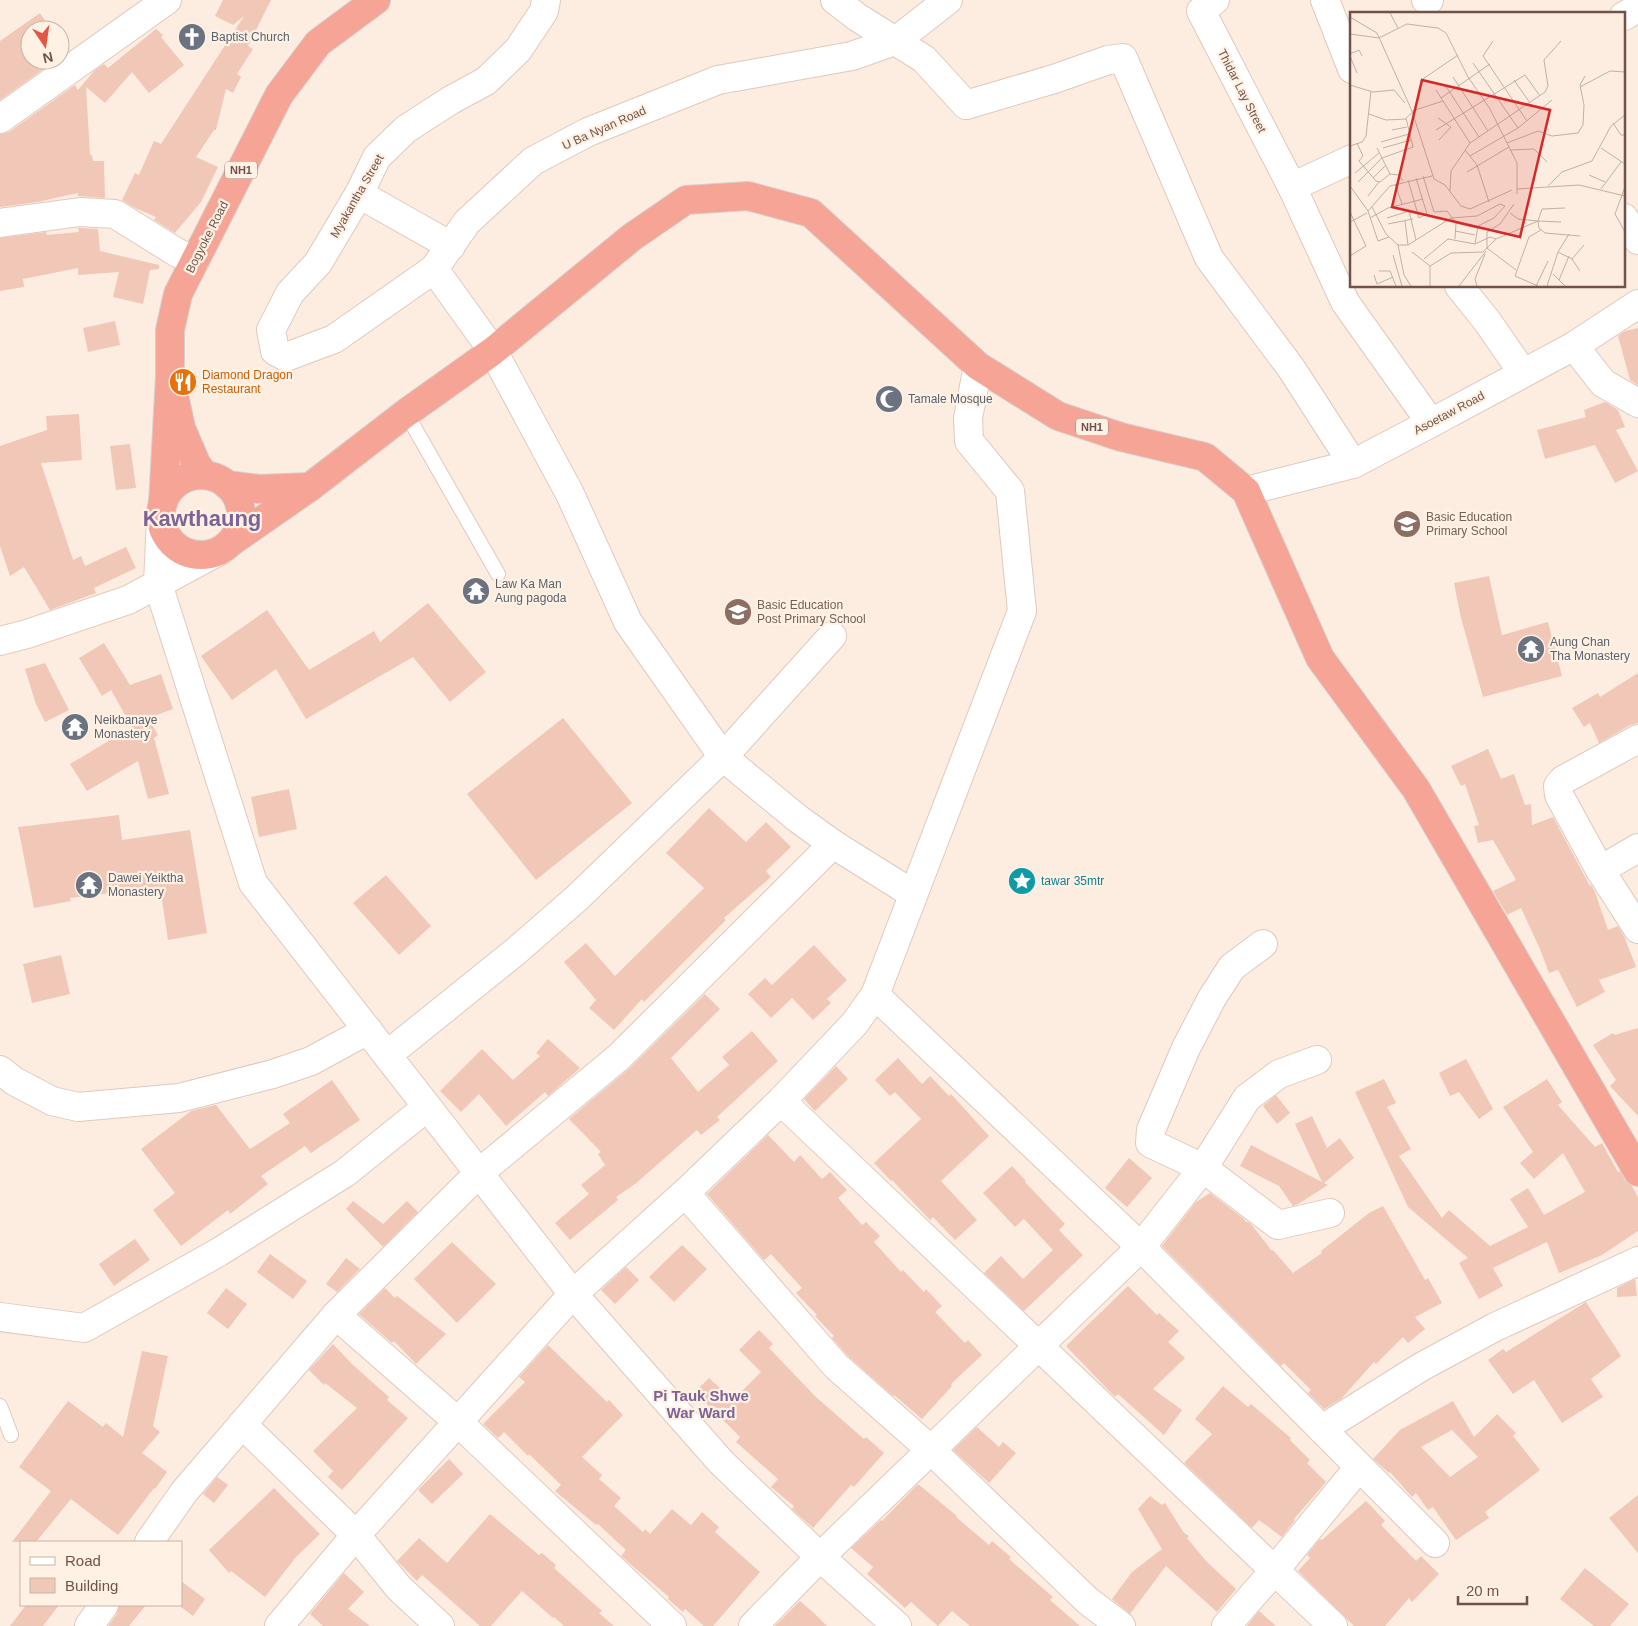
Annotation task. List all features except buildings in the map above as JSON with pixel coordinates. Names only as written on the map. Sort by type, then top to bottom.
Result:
[{"type":"highway","name":"Bogyoke Road","points":[[310,487],[226,546],[209,554],[195,554],[182,550],[171,542],[164,530],[162,510],[170,376],[170,330],[178,294],[279,95],[318,42],[376,0]]},
{"type":"highway","name":"NH1","points":[[310,487],[406,413],[493,351],[632,237],[686,200],[748,196],[811,213],[978,366],[1058,416],[1122,437],[1205,457],[1246,491],[1320,658],[1416,789],[1638,1172]]},
{"type":"highway","name":"Bogyoke Road","points":[[170,376],[181,428],[196,463],[236,495],[240,506],[241,519],[238,531],[226,546]]},
{"type":"highway","points":[[162,510],[169,491],[179,482],[192,476],[259,489],[310,487]]},
{"type":"street","points":[[0,119],[167,0]]},
{"type":"street","name":"Myakantha Street","points":[[271,330],[290,293],[318,263],[359,194],[377,157],[406,129],[451,100],[486,82],[518,50],[544,11],[546,0]]},
{"type":"street","points":[[835,0],[857,17],[897,40],[924,59],[966,105],[1054,79],[1108,60],[1123,58],[1209,258],[1291,368],[1353,464]]},
{"type":"street","name":"U Ba Nyan Road","points":[[271,330],[275,351],[286,357],[334,339],[434,269],[467,222],[533,161],[588,132],[718,80],[852,56],[897,40],[948,0]]},
{"type":"street","name":"Thidar Lay Street","points":[[1215,0],[1201,11],[1292,187]]},
{"type":"street","points":[[1325,0],[1350,64]]},
{"type":"street","points":[[1626,15],[1638,8]]},
{"type":"street","points":[[1350,159],[1292,187],[1345,302],[1431,424]]},
{"type":"street","points":[[359,194],[451,246]]},
{"type":"street","points":[[0,223],[80,212],[115,214],[176,252],[195,261]]},
{"type":"street","points":[[1626,221],[1638,240]]},
{"type":"street","points":[[434,269],[493,351],[570,494],[628,622],[723,757],[797,818],[833,844],[913,894]]},
{"type":"street","points":[[1461,288],[1487,321],[1523,373]]},
{"type":"street","name":"Asoetaw Road","points":[[1246,491],[1353,464],[1574,346],[1638,304]]},
{"type":"street","points":[[1574,346],[1603,383],[1638,403]]},
{"type":"street","points":[[279,1626],[356,1535],[572,1294],[685,1193],[781,1101],[856,1023],[875,995],[1022,611],[1010,491],[969,441],[968,418],[978,366]]},
{"type":"street","points":[[162,510],[158,584],[253,883],[572,1294],[721,1462],[820,1557],[897,1626]]},
{"type":"street","points":[[0,641],[128,600],[226,546]]},
{"type":"street","points":[[387,1055],[515,952],[577,898],[723,757],[832,636]]},
{"type":"street","points":[[1638,739],[1563,780],[1558,786],[1559,795],[1600,870],[1638,929]]},
{"type":"street","points":[[149,1541],[184,1492],[336,1315],[479,1173],[619,1057],[833,844]]},
{"type":"street","points":[[1600,870],[1638,848]]},
{"type":"street","points":[[1263,944],[1232,967],[1212,998],[1186,1048],[1151,1130],[1150,1143],[1203,1168],[1278,1225],[1330,1213]]},
{"type":"street","points":[[875,995],[1141,1247],[1435,1543]]},
{"type":"street","points":[[0,1070],[52,1101],[78,1107],[179,1098],[273,1074],[311,1061],[368,1030]]},
{"type":"street","points":[[753,1626],[820,1557],[1141,1247],[1203,1168],[1247,1098],[1279,1074],[1317,1060]]},
{"type":"street","points":[[781,1101],[1334,1626]]},
{"type":"street","points":[[0,1317],[84,1328],[219,1252],[345,1173],[427,1107]]},
{"type":"street","points":[[685,1193],[836,1366],[931,1450],[1088,1601],[1121,1626]]},
{"type":"street","points":[[1322,1429],[1421,1367],[1494,1327],[1638,1261]]},
{"type":"street","points":[[336,1315],[457,1421],[672,1626]]},
{"type":"street","points":[[242,1424],[356,1535],[399,1588],[440,1626]]},
{"type":"street","points":[[1226,1626],[1274,1571],[1359,1467]]},
{"type":"street","points":[[89,1626],[103,1606]]},
{"type":"lane","points":[[406,413],[498,574]]},
{"type":"lane","points":[[0,1406],[11,1435]]},
{"type":"place","name":"Baptist Church","points":[[192,37]]},
{"type":"place","name":"Diamond Dragon Restaurant","points":[[183,382]]},
{"type":"place","name":"Tamale Mosque","points":[[889,399]]},
{"type":"place","name":"Basic Education Primary School","points":[[1407,524]]},
{"type":"place","name":"Law Ka Man Aung pagoda","points":[[476,591]]},
{"type":"place","name":"Basic Education Post Primary School","points":[[738,612]]},
{"type":"place","name":"Aung Chan Tha Monastery","points":[[1531,649]]},
{"type":"place","name":"Neikbanaye Monastery","points":[[75,727]]},
{"type":"place","name":"tawar 35mtr","points":[[1022,881]]},
{"type":"place","name":"Dawei Yeiktha Monastery","points":[[89,885]]},
{"type":"district","name":"Kawthaung","points":[[202,518]]},
{"type":"district","name":"Pi Tauk Shwe War Ward","points":[[701,1404]]}]
